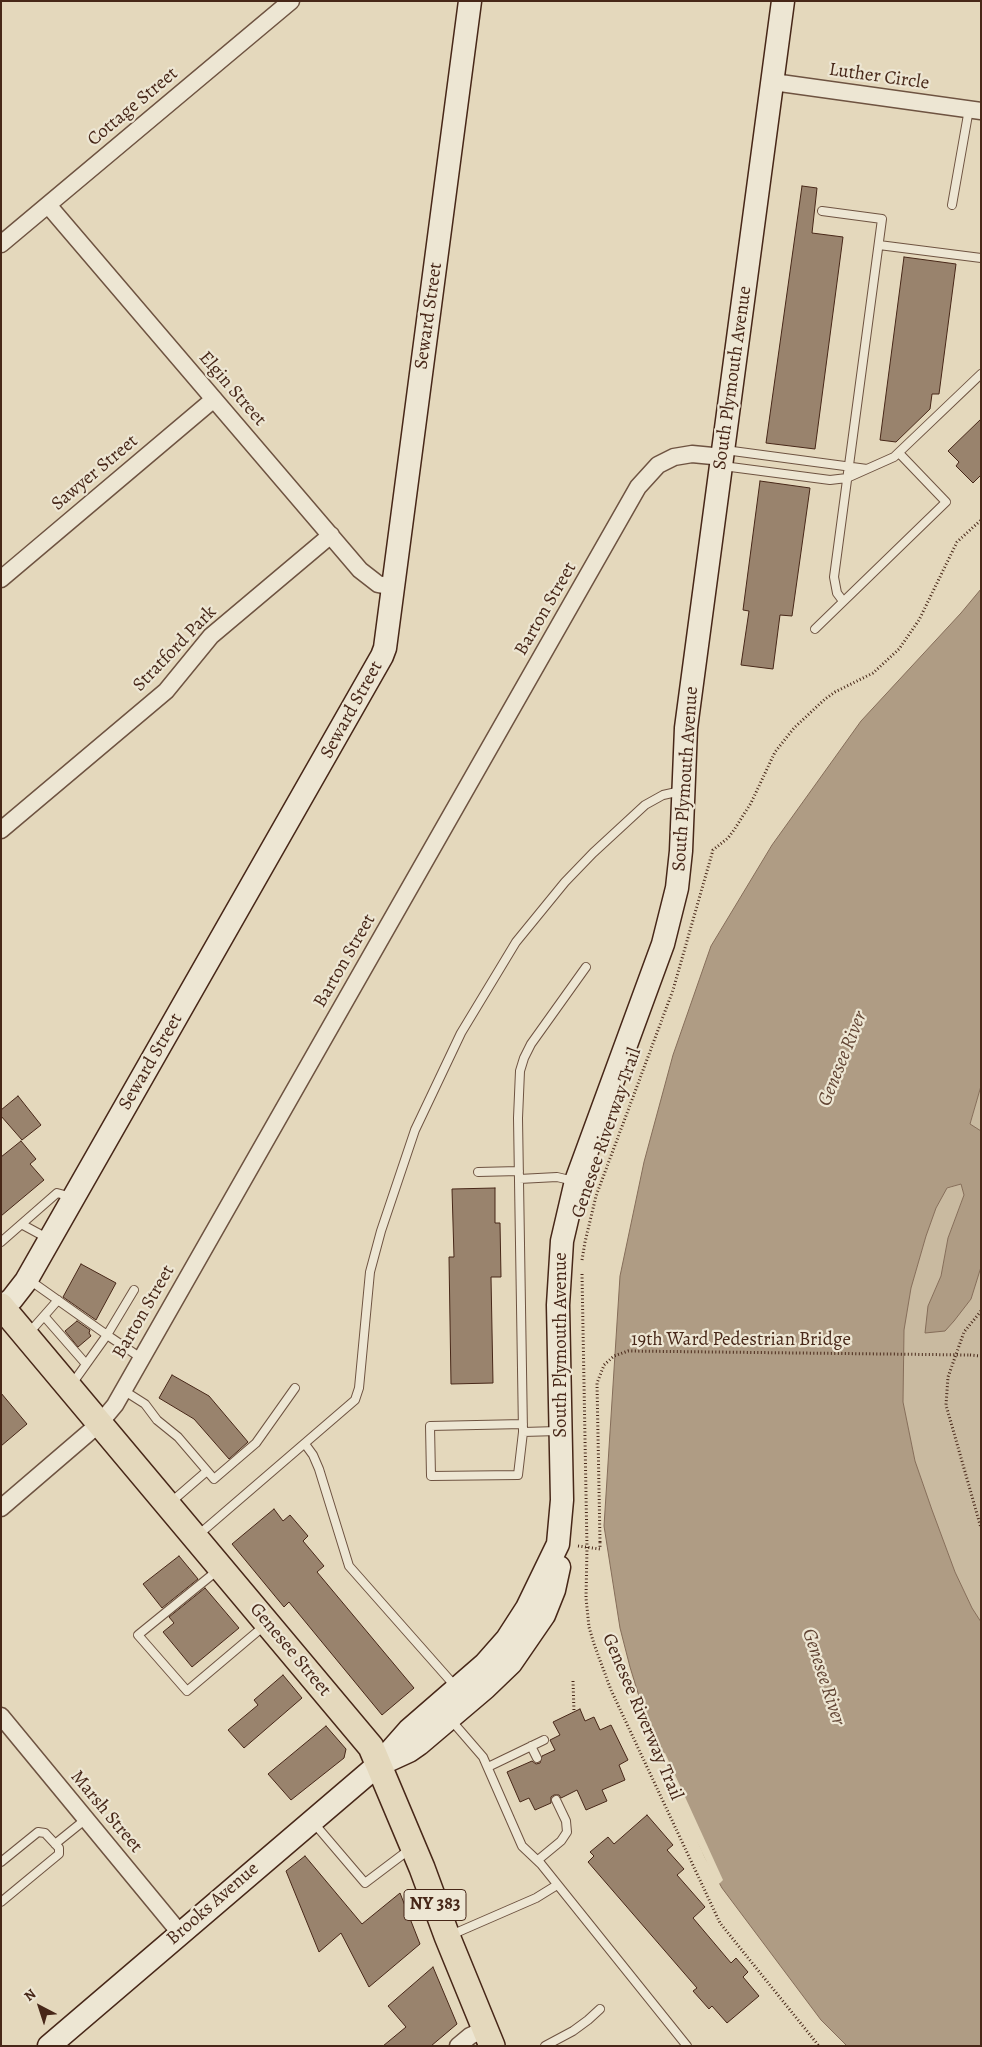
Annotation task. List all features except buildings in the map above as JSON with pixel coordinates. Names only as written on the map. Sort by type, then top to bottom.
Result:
[{"type":"main road","name":"Seward Street","points":[[2,1307],[16,1295],[27,1279],[379,663],[385,648],[470,1]]},
{"type":"main road","name":"South Plymouth Avenue","points":[[379,1764],[409,1752],[485,1688],[511,1663],[537,1627],[550,1601],[566,1545],[562,1500],[560,1431],[559,1272],[562,1240],[576,1181],[649,986],[668,926],[680,869],[686,728],[783,1]]},
{"type":"main road","name":"Genesee Street","points":[[2,1307],[367,1742],[379,1764],[413,1846],[488,2037]]},
{"type":"main road","name":"South Plymouth Avenue","points":[[379,1764],[409,1730],[457,1689],[497,1651],[517,1625],[566,1545]]},
{"type":"main road","name":"Brooks Avenue","points":[[48,2046],[379,1764]]},
{"type":"street","name":"Cottage Street","points":[[1,244],[291,1]]},
{"type":"street","name":"Luther Circle","points":[[773,82],[975,110]]},
{"type":"street","name":"Elgin Street","points":[[48,204],[371,580],[393,587]]},
{"type":"street","name":"Sawyer Street","points":[[1,578],[214,399]]},
{"type":"street","name":"Barton Street","points":[[1,1508],[100,1423],[110,1412],[638,488],[658,465],[674,457],[692,454],[723,458]]},
{"type":"street","name":"Stratford Park","points":[[1,830],[166,691],[211,636],[331,535]]},
{"type":"street","name":"Marsh Street","points":[[1,1716],[180,1932]]},
{"type":"street","points":[[458,2046],[470,2036],[488,2037]]},
{"type":"lane","points":[[952,205],[975,110]]},
{"type":"lane","points":[[822,211],[882,219],[834,576],[837,593],[843,601]]},
{"type":"lane","points":[[879,245],[981,258]]},
{"type":"lane","points":[[723,458],[830,480],[847,478],[888,461],[899,453],[981,374]]},
{"type":"lane","points":[[815,629],[946,502],[899,453]]},
{"type":"lane","points":[[723,458],[867,469]]},
{"type":"lane","points":[[195,1537],[349,1406],[358,1394],[369,1279],[387,1210],[423,1110],[476,1005],[527,927],[579,867],[645,805],[663,795],[683,791]]},
{"type":"lane","points":[[560,1431],[523,1428],[430,1426],[431,1476],[518,1475],[523,1428],[518,1105],[522,1064],[531,1044],[586,967]]},
{"type":"lane","points":[[478,1172],[556,1177],[576,1181]]},
{"type":"lane","points":[[1,1242],[23,1225],[57,1192],[74,1197]]},
{"type":"lane","points":[[23,1225],[50,1239]]},
{"type":"lane","points":[[27,1279],[141,1358]]},
{"type":"lane","points":[[70,1387],[107,1334],[134,1290]]},
{"type":"lane","points":[[26,1336],[58,1300]]},
{"type":"lane","points":[[44,1316],[86,1364]]},
{"type":"lane","points":[[123,1390],[145,1404],[157,1420],[178,1437],[214,1479],[252,1448],[295,1388]]},
{"type":"lane","points":[[305,1444],[319,1468],[349,1566],[457,1689]]},
{"type":"lane","points":[[168,1505],[207,1471]]},
{"type":"lane","points":[[221,1567],[138,1635],[187,1691],[268,1623]]},
{"type":"lane","points":[[450,1718],[478,1750],[488,1767],[522,1846],[538,1860],[687,2046]]},
{"type":"lane","points":[[488,1767],[544,1740]]},
{"type":"lane","points":[[531,1746],[537,1758]]},
{"type":"lane","points":[[538,1860],[568,1832],[566,1821],[556,1800]]},
{"type":"lane","points":[[55,1844],[86,1819]]},
{"type":"lane","points":[[312,1820],[365,1882],[413,1846]]},
{"type":"lane","points":[[1,1862],[38,1832],[45,1833],[59,1848],[59,1854],[1,1902]]},
{"type":"lane","points":[[447,1936],[536,1898],[557,1885]]},
{"type":"lane","points":[[545,2046],[573,2031],[600,2008]]},
{"type":"path","name":"Genesee Riverway Trail","points":[[819,2046],[727,1934],[708,1902],[599,1659],[589,1627],[586,1598],[587,1548],[582,1274],[584,1242],[600,1183],[679,973],[713,850],[728,838],[738,823],[751,803],[775,752],[794,728],[824,699],[873,673],[899,649],[919,620],[957,542],[981,520]]},
{"type":"path","points":[[981,1311],[964,1332],[948,1377],[946,1405],[981,1528]]},
{"type":"path","name":"19th Ward Pedestrian Bridge","points":[[587,1548],[600,1549],[597,1384],[604,1365],[614,1356],[628,1351],[981,1356]]},
{"type":"path","points":[[566,1545],[587,1548]]},
{"type":"path","points":[[573,1681],[574,1712]]},
{"type":"shaded area","points":[[981,1086],[981,1131],[970,1125]]},
{"type":"shaded area","points":[[961,1184],[964,1195],[948,1238],[941,1276],[928,1306],[944,1331],[971,1299],[981,1267],[981,1622],[972,1608],[955,1572],[932,1510],[915,1461],[903,1402],[904,1330],[911,1288],[936,1208],[946,1189]]},
{"type":"water","name":"Genesee River","points":[[981,589],[981,1086],[970,1124],[981,1131],[981,1267],[971,1299],[954,1321],[945,1331],[925,1333],[928,1306],[941,1276],[948,1238],[964,1195],[961,1184],[947,1188],[936,1208],[911,1288],[904,1330],[903,1402],[915,1461],[932,1510],[955,1572],[972,1608],[981,1622],[981,2046],[847,2046],[821,2020],[722,1888],[705,1857],[670,1780],[642,1706],[630,1667],[620,1628],[604,1526],[620,1276],[644,1162],[673,1055],[711,946],[772,845],[861,721]]},
{"type":"pier","points":[[665,1753],[723,1880],[718,1885],[667,1781],[657,1756]]}]
